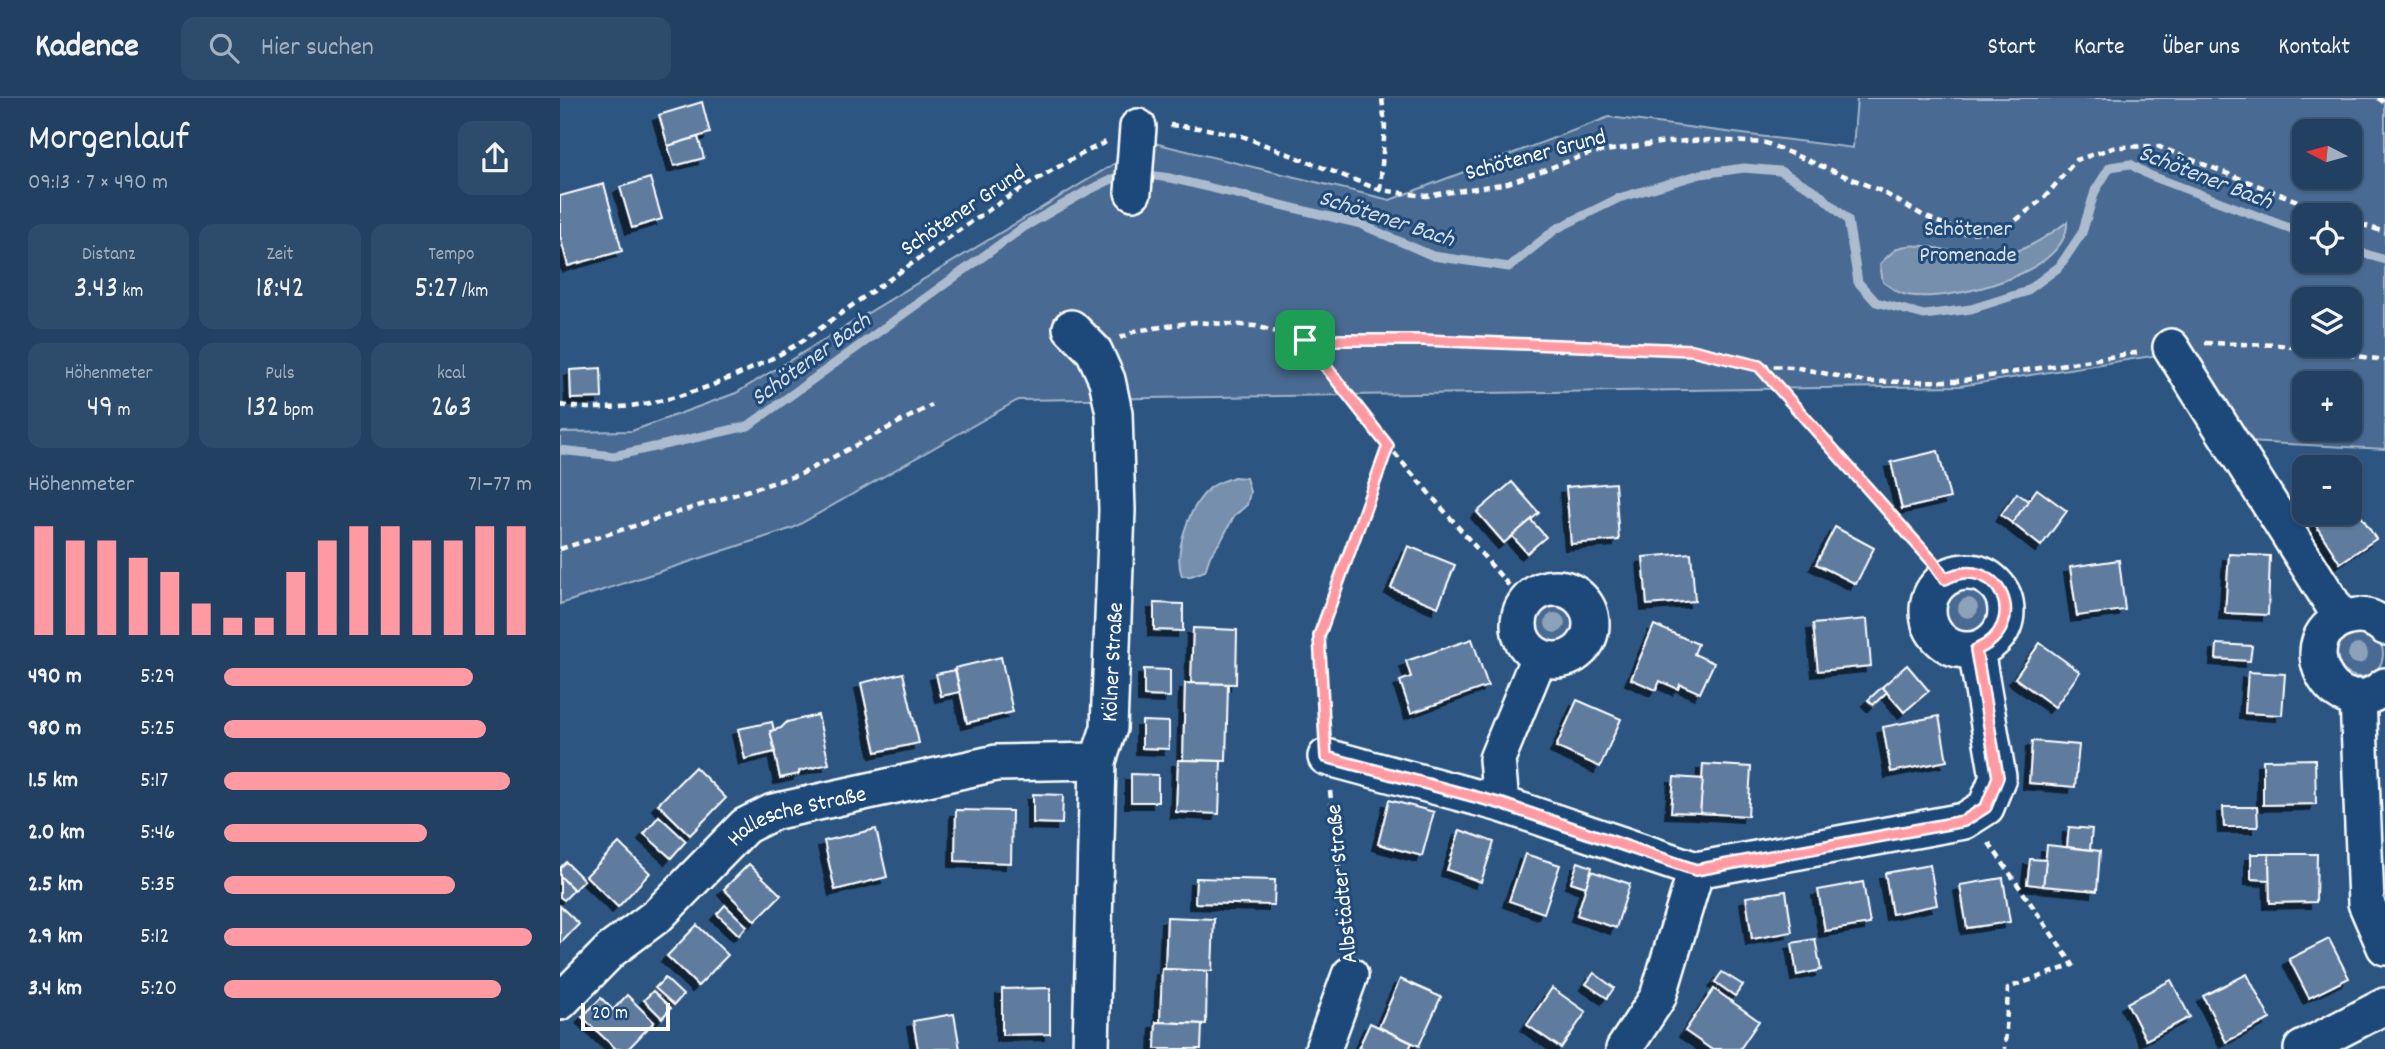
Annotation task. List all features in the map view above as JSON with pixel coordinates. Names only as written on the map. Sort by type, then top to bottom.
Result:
[{"type":"street","points":[[1133,192],[1137,138]]},
{"type":"street","name":"Kölner Straße","points":[[1083,340],[1107,380],[1114,413],[1117,510],[1109,728],[1098,761],[1091,1049]]},
{"type":"street","points":[[2171,347],[2342,619]]},
{"type":"street","points":[[1968,572],[1992,581],[2001,591],[2006,616],[2002,628],[1995,638],[1976,650],[1947,645],[1931,625],[1929,600],[1935,588],[1945,579],[1956,573],[1968,572]]},
{"type":"street","points":[[1555,587],[1577,594],[1590,614],[1589,638],[1583,648],[1562,660],[1539,657],[1527,647],[1520,633],[1519,618],[1525,604],[1532,595],[1543,589],[1555,587]]},
{"type":"street","points":[[2385,627],[2368,617],[2342,619],[2331,626],[2322,637],[2318,650],[2318,664],[2323,677],[2332,688],[2344,695],[2372,691],[2366,903],[2385,947]]},
{"type":"street","points":[[1326,757],[1502,804],[1696,870],[1964,821],[1986,807],[1998,777],[1976,650]]},
{"type":"street","points":[[1502,804],[1497,759],[1539,657]]},
{"type":"street","name":"Hallesche Straße","points":[[560,1002],[611,950],[658,915],[745,826],[773,812],[996,763],[1098,761]]},
{"type":"street","points":[[1624,1049],[1658,998],[1696,870]]},
{"type":"street","name":"Albstädter Straße","points":[[1323,1049],[1350,975]]},
{"type":"street","points":[[2302,1049],[2385,1006]]},
{"type":"path","points":[[1380,190],[1385,125],[1382,98]]},
{"type":"path","points":[[2378,98],[2385,103]]},
{"type":"path","name":"Schötener Grund","points":[[560,405],[579,408],[642,405],[714,386],[786,351],[1049,171],[1137,138],[1152,124],[1207,129],[1242,136],[1380,190],[1426,196],[1508,183],[1591,153],[1665,142],[1712,140],[1766,143],[1881,191],[1924,216],[1964,233],[2004,230],[2045,197],[2076,160],[2116,147],[2157,146],[2302,203]]},
{"type":"path","points":[[2362,225],[2385,232]]},
{"type":"path","points":[[1083,340],[1194,321],[1255,326],[1305,340],[1434,341],[1692,350],[1759,366],[1794,367],[1866,382],[1958,381],[2197,343],[2279,345],[2385,360]]},
{"type":"path","points":[[1305,340],[1388,446],[1525,604]]},
{"type":"path","points":[[1759,366],[1933,562],[1945,579]]},
{"type":"path","points":[[560,549],[801,474],[932,405]]},
{"type":"path","name":"Albstädter Straße","points":[[1350,975],[1326,757],[1319,636],[1388,446]]},
{"type":"path","points":[[1971,817],[2073,965],[2008,988],[2005,1049]]},
{"type":"green space","name":"Schötener Promenade","points":[[1857,98],[2385,98],[2385,449],[2248,442],[2190,350],[1960,386],[1018,400],[793,528],[560,604],[560,432],[632,431],[736,393],[1150,142],[1390,200],[1609,117],[1853,148]]},
{"type":"green space","points":[[1968,585],[1985,592],[1992,609],[1985,626],[1968,633],[1951,626],[1944,609],[1951,592]]},
{"type":"green space","points":[[1556,599],[1573,606],[1580,623],[1573,640],[1556,647],[1539,640],[1532,623],[1539,606]]},
{"type":"green space","points":[[2360,631],[2377,637],[2383,654],[2377,671],[2360,677],[2343,671],[2337,654],[2343,637]]},
{"type":"shaded area","points":[[2067,222],[2062,240],[2049,256],[2028,270],[2003,281],[1976,289],[1926,296],[1904,294],[1883,282],[1880,264],[1901,247],[1922,246],[1982,256],[2004,255],[2033,244]]},
{"type":"shaded area","points":[[1234,477],[1246,478],[1250,492],[1247,505],[1234,516],[1210,556],[1205,571],[1182,576],[1181,543],[1189,518],[1211,487]]},
{"type":"building","points":[[702,102],[710,133],[668,146],[659,115]]},
{"type":"building","points":[[698,137],[704,158],[674,166],[668,146]]},
{"type":"building","points":[[650,178],[662,219],[632,228],[620,187]]},
{"type":"building","points":[[604,184],[622,251],[568,266],[560,236],[560,196]]},
{"type":"building","points":[[601,368],[602,398],[571,399],[570,370]]},
{"type":"building","points":[[1938,451],[1950,498],[1902,509],[1891,462]]},
{"type":"building","points":[[1512,482],[1539,513],[1504,543],[1477,512]]},
{"type":"building","points":[[1615,483],[1619,540],[1571,544],[1566,487]]},
{"type":"building","points":[[2037,489],[2067,511],[2041,546],[2012,523]]},
{"type":"building","points":[[2017,493],[2028,501],[2012,523],[2001,515]]},
{"type":"building","points":[[2362,517],[2376,539],[2340,563],[2316,525],[2362,525]]},
{"type":"building","points":[[1531,520],[1546,537],[1527,553],[1512,536]]},
{"type":"building","points":[[1835,527],[1874,548],[1856,584],[1816,564]]},
{"type":"building","points":[[1408,546],[1455,565],[1438,607],[1391,588]]},
{"type":"building","points":[[1691,553],[1695,601],[1647,605],[1643,557]]},
{"type":"building","points":[[2229,554],[2270,556],[2268,615],[2225,613]]},
{"type":"building","points":[[2119,560],[2125,610],[2077,616],[2070,567]]},
{"type":"building","points":[[1154,603],[1183,604],[1183,631],[1154,630]]},
{"type":"building","points":[[1867,619],[1871,666],[1818,671],[1813,624]]},
{"type":"building","points":[[1654,625],[1698,644],[1694,654],[1714,663],[1700,693],[1680,684],[1678,689],[1660,681],[1656,690],[1631,679]]},
{"type":"building","points":[[1193,628],[1237,630],[1236,684],[1191,683]]},
{"type":"building","points":[[1472,639],[1488,686],[1411,713],[1400,681],[1411,677],[1406,661]]},
{"type":"building","points":[[2040,643],[2080,672],[2055,707],[2015,678]]},
{"type":"building","points":[[2217,644],[2252,646],[2250,661],[2216,659]]},
{"type":"building","points":[[1001,657],[1013,712],[967,723],[955,668]]},
{"type":"building","points":[[1907,665],[1929,691],[1904,712],[1882,687]]},
{"type":"building","points":[[1144,669],[1170,670],[1170,697],[1144,696]]},
{"type":"building","points":[[955,670],[960,692],[941,696],[936,674]]},
{"type":"building","points":[[2248,672],[2285,674],[2282,715],[2245,713]]},
{"type":"building","points":[[903,673],[919,743],[876,752],[861,683]]},
{"type":"building","points":[[1185,683],[1228,684],[1226,761],[1183,760]]},
{"type":"building","points":[[1882,687],[1887,692],[1873,705],[1868,700]]},
{"type":"building","points":[[1577,700],[1621,719],[1600,767],[1556,747]]},
{"type":"building","points":[[818,715],[829,764],[780,778],[770,731],[781,728],[787,722]]},
{"type":"building","points":[[1939,716],[1947,761],[1891,772],[1883,727]]},
{"type":"building","points":[[1142,721],[1169,722],[1169,749],[1142,748]]},
{"type":"building","points":[[772,722],[774,730],[770,731],[775,752],[745,759],[738,729]]},
{"type":"building","points":[[2032,741],[2079,745],[2075,787],[2029,783]]},
{"type":"building","points":[[2315,759],[2316,804],[2263,805],[2263,760]]},
{"type":"building","points":[[1178,760],[1221,761],[1219,814],[1176,812]]},
{"type":"building","points":[[1703,764],[1751,767],[1748,816],[1700,813]]},
{"type":"building","points":[[695,767],[726,798],[690,835],[658,804]]},
{"type":"building","points":[[1131,774],[1158,775],[1158,802],[1131,802]]},
{"type":"building","points":[[1674,777],[1703,779],[1700,813],[1671,812]]},
{"type":"building","points":[[1033,794],[1063,795],[1062,824],[1033,823]]},
{"type":"building","points":[[1389,800],[1434,812],[1422,856],[1378,844]]},
{"type":"building","points":[[2223,807],[2257,807],[2258,827],[2224,827]]},
{"type":"building","points":[[956,810],[1012,811],[1011,863],[955,861]]},
{"type":"building","points":[[659,816],[686,841],[671,858],[644,834]]},
{"type":"building","points":[[2069,827],[2092,829],[2090,850],[2067,847]]},
{"type":"building","points":[[876,829],[887,877],[835,890],[824,841]]},
{"type":"building","points":[[1460,830],[1494,842],[1481,882],[1447,870]]},
{"type":"building","points":[[619,843],[650,873],[618,907],[586,876]]},
{"type":"building","points":[[2047,845],[2100,851],[2097,891],[2043,886]]},
{"type":"building","points":[[1525,854],[1560,865],[1544,913],[1509,901]]},
{"type":"building","points":[[2251,854],[2269,854],[2270,880],[2251,879]]},
{"type":"building","points":[[2269,854],[2317,854],[2316,902],[2270,903]]},
{"type":"building","points":[[2030,859],[2046,860],[2043,886],[2027,884]]},
{"type":"building","points":[[566,862],[584,880],[574,890],[560,876],[560,868]]},
{"type":"building","points":[[1578,862],[1592,867],[1586,887],[1571,882]]},
{"type":"building","points":[[749,864],[781,895],[755,921],[724,889]]},
{"type":"building","points":[[1930,865],[1937,905],[1892,914],[1885,873]]},
{"type":"building","points":[[1591,871],[1630,884],[1616,928],[1577,915]]},
{"type":"building","points":[[560,876],[574,890],[564,900],[560,897]]},
{"type":"building","points":[[1196,878],[1275,880],[1274,905],[1195,903]]},
{"type":"building","points":[[2003,878],[2010,922],[1967,928],[1960,885]]},
{"type":"building","points":[[1863,882],[1870,924],[1825,931],[1818,890]]},
{"type":"building","points":[[1786,891],[1792,932],[1752,939],[1746,897]]},
{"type":"building","points":[[725,905],[747,926],[739,935],[717,914]]},
{"type":"building","points":[[560,906],[579,924],[560,944]]},
{"type":"building","points":[[1167,917],[1214,919],[1212,971],[1165,969]]},
{"type":"building","points":[[697,925],[728,955],[698,986],[667,956]]},
{"type":"building","points":[[1815,939],[1821,970],[1797,975],[1792,943]]},
{"type":"building","points":[[2329,939],[2349,978],[2309,998],[2289,959]]},
{"type":"building","points":[[1162,969],[1207,971],[1206,1024],[1160,1022]]},
{"type":"building","points":[[1722,972],[1743,985],[1735,996],[1715,982]]},
{"type":"building","points":[[1594,973],[1614,988],[1607,998],[1586,984]]},
{"type":"building","points":[[2247,974],[2270,1019],[2226,1042],[2203,996]]},
{"type":"building","points":[[665,978],[683,995],[674,1005],[655,988]]},
{"type":"building","points":[[1400,979],[1441,997],[1419,1046],[1379,1027]]},
{"type":"building","points":[[2171,980],[2190,1017],[2146,1040],[2127,1003]]},
{"type":"building","points":[[1050,988],[1050,1034],[1002,1035],[1002,989]]},
{"type":"building","points":[[1552,988],[1586,1012],[1561,1048],[1527,1025]]},
{"type":"building","points":[[1714,989],[1759,1021],[1740,1049],[1711,1049],[1685,1031]]},
{"type":"building","points":[[653,991],[671,1008],[662,1018],[644,1000]]},
{"type":"building","points":[[627,995],[654,1022],[628,1049],[616,1049],[582,1017],[601,998],[613,1010]]},
{"type":"building","points":[[954,1014],[960,1049],[918,1049],[913,1021]]},
{"type":"building","points":[[1156,1022],[1202,1024],[1201,1049],[1155,1049]]},
{"type":"building","points":[[1370,1023],[1412,1043],[1409,1049],[1358,1049]]},
{"type":"waterway","name":"Schötener Bach","points":[[1141,174],[1170,178],[1360,224],[1433,256],[1509,267],[1556,229],[1619,198],[1701,174],[1744,168],[1780,171],[1817,192],[1848,220],[1858,282],[1876,302],[1924,315],[1971,309],[2025,292],[2059,267],[2082,233],[2095,191],[2110,167],[2130,164],[2149,175],[2292,229]]},
{"type":"waterway","name":"Schötener Bach","points":[[560,450],[614,456],[748,426],[1024,227],[1127,172]]},
{"type":"waterway","name":"Schötener Bach","points":[[2362,253],[2385,260]]},
{"type":"route","points":[[1305,340],[1421,340],[1692,350],[1759,366],[1933,562],[1945,579],[1956,573],[1968,572],[1992,581],[2001,591],[2006,616],[2002,628],[1995,638],[1976,650],[1998,777],[1986,807],[1964,821],[1696,870],[1502,804],[1326,757],[1319,636],[1388,446],[1305,340]]}]
